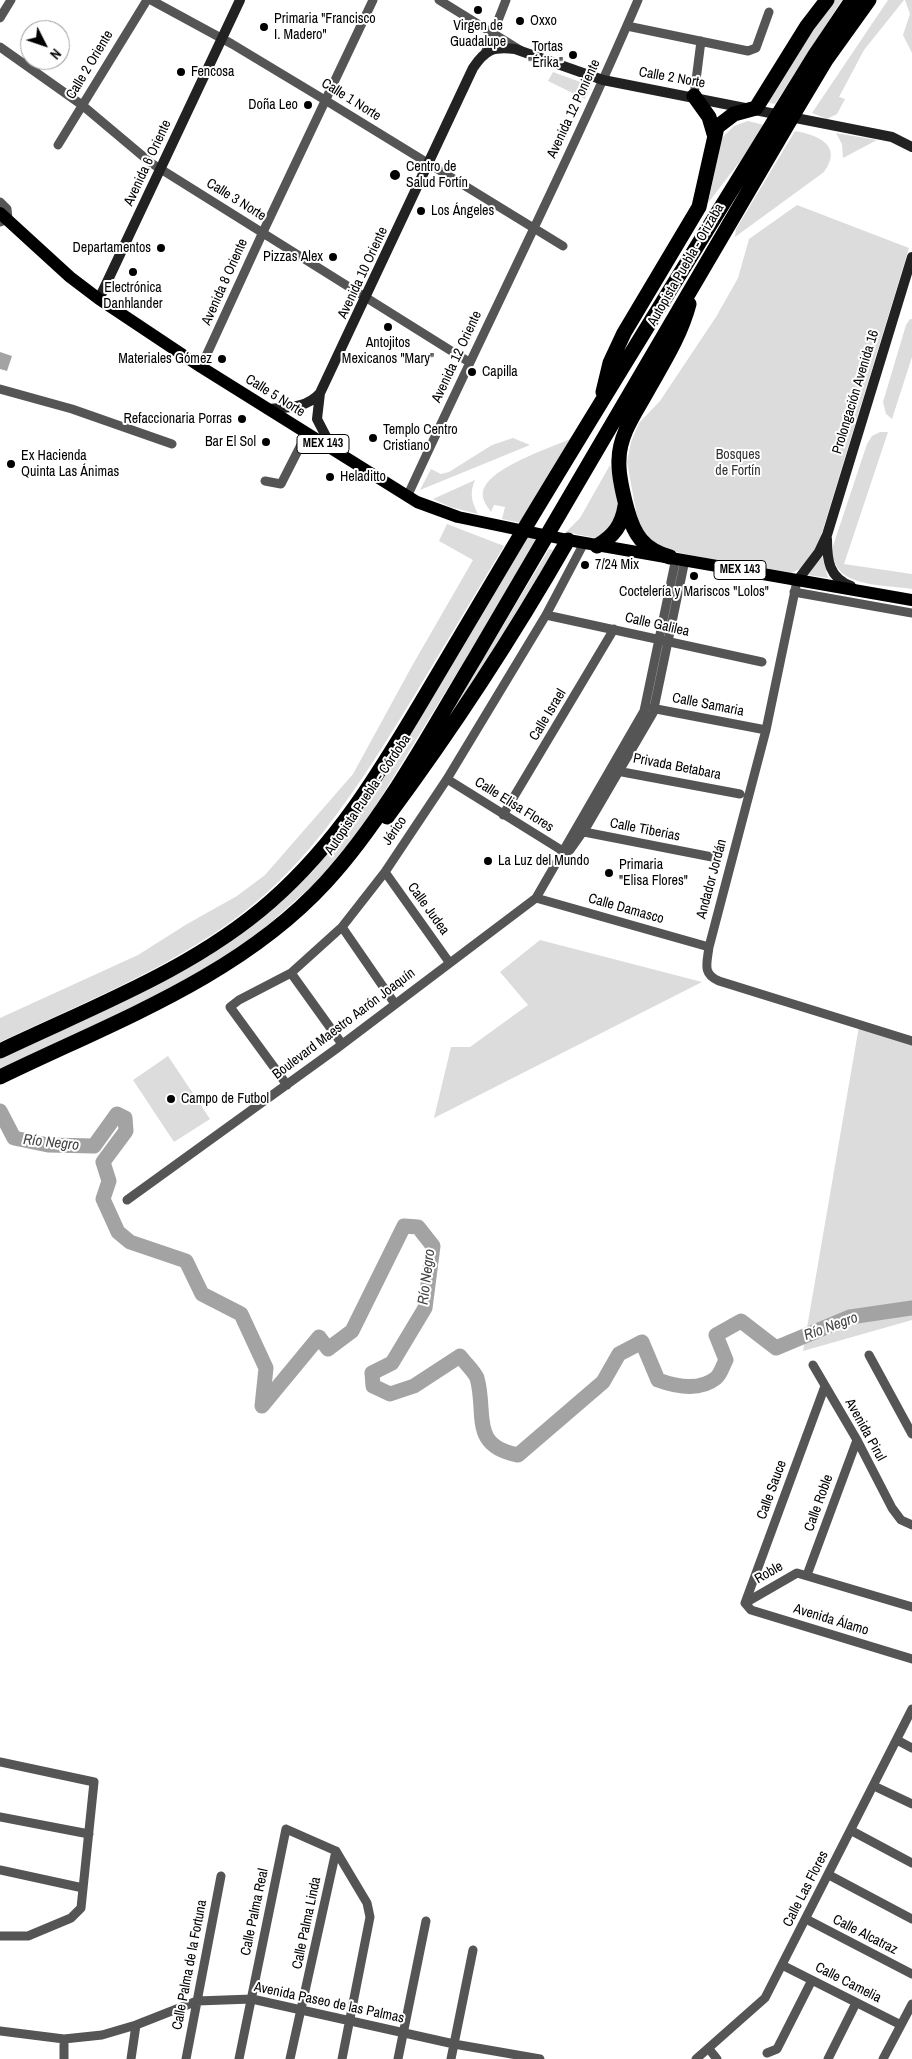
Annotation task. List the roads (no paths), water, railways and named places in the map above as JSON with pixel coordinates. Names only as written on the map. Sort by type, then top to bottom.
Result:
[{"type":"highway","points":[[599,406],[610,363],[624,332],[699,207],[706,181],[714,134],[723,121],[734,114],[756,108],[807,26],[827,0]]},
{"type":"highway","name":"Autopista Puebla - Orizaba","points":[[516,542],[599,406],[777,129],[852,0]]},
{"type":"highway","name":"Autopista Puebla - Orizaba","points":[[792,104],[868,0]]},
{"type":"highway","points":[[694,96],[709,117],[714,134]]},
{"type":"highway","name":"Autopista Puebla - Orizaba","points":[[538,551],[695,281],[777,129]]},
{"type":"highway","points":[[677,559],[652,552],[639,538],[630,519],[619,468],[623,438],[678,336],[695,281]]},
{"type":"highway","points":[[591,544],[616,531],[624,515],[626,503]]},
{"type":"highway","points":[[351,854],[387,817],[413,782],[528,611],[568,540]]},
{"type":"highway","name":"Autopista Puebla - Córdoba","points":[[0,1052],[143,983],[200,953],[248,920],[307,868],[344,824],[378,774],[516,542]]},
{"type":"highway","name":"Autopista Puebla - Córdoba","points":[[0,1077],[184,989],[237,958],[303,905],[351,854],[421,747],[538,551]]},
{"type":"main road","name":"Calle 5 Norte","points":[[3,218],[70,277],[99,299],[201,368],[407,497],[458,517],[568,540]]},
{"type":"main road","name":"MEX 143","points":[[568,540],[677,559],[795,586],[868,593],[912,600]]},
{"type":"street","points":[[0,18],[11,0]]},
{"type":"street","name":"Calle 2 Oriente","points":[[58,145],[147,0]]},
{"type":"street","name":"Calle 1 Norte","points":[[151,0],[222,39],[325,100],[563,246]]},
{"type":"street","name":"Avenida 6 Oriente","points":[[99,299],[240,0]]},
{"type":"street","name":"Avenida 8 Oriente","points":[[201,368],[262,232],[373,0]]},
{"type":"street","name":"Calle 2 Norte","points":[[439,0],[522,51],[603,80],[756,108],[892,137],[912,147]]},
{"type":"street","points":[[486,51],[506,0]]},
{"type":"street","name":"Avenida 12 Poniente","points":[[533,229],[603,80],[638,0]]},
{"type":"street","points":[[627,26],[752,51],[756,48],[769,12]]},
{"type":"street","points":[[694,96],[701,40]]},
{"type":"street","name":"Calle 3 Norte","points":[[0,47],[82,105],[160,169],[468,362]]},
{"type":"street","points":[[486,51],[502,47],[522,51]]},
{"type":"street","name":"Avenida 10 Oriente","points":[[320,393],[429,165],[473,68],[486,51]]},
{"type":"street","points":[[0,202],[7,209],[3,218]]},
{"type":"street","name":"Avenida 12 Oriente","points":[[407,497],[468,362],[533,229]]},
{"type":"street","name":"Prolongación Avenida 16","points":[[826,535],[912,257]]},
{"type":"street","points":[[0,389],[72,409],[172,444]]},
{"type":"street","points":[[267,409],[301,406],[315,399],[320,393]]},
{"type":"street","points":[[320,393],[317,418],[334,451]]},
{"type":"street","points":[[265,481],[282,484],[307,433]]},
{"type":"street","points":[[826,535],[819,552],[795,586],[912,613]]},
{"type":"street","points":[[826,535],[827,556],[830,568],[837,579],[868,593]]},
{"type":"street","name":"Jérico","points":[[287,1084],[230,1007],[239,1000],[291,973],[342,927],[385,872],[447,779],[591,544]]},
{"type":"street","name":"Boulevard Maestro Aarón Joaquín","points":[[127,1200],[342,1044],[536,898],[578,831],[620,771],[650,708],[664,642],[677,559]]},
{"type":"street","name":"Andador Jordán","points":[[795,586],[766,730],[709,947],[706,971],[712,978],[912,1041]]},
{"type":"street","name":"Calle Galilea","points":[[546,615],[762,662]]},
{"type":"street","name":"Calle Israel","points":[[503,815],[614,629]]},
{"type":"street","name":"Boulevard Maestro Aarón Joaquín","points":[[578,831],[610,769],[650,708]]},
{"type":"street","name":"Calle Samaria","points":[[650,708],[766,730]]},
{"type":"street","name":"Privada Betabara","points":[[610,769],[740,794]]},
{"type":"street","name":"Calle Elisa Flores","points":[[447,779],[564,853]]},
{"type":"street","name":"Calle Tiberias","points":[[578,831],[712,857]]},
{"type":"street","name":"Calle Judea","points":[[385,872],[449,962]]},
{"type":"street","name":"Calle Damasco","points":[[536,898],[709,947]]},
{"type":"street","points":[[342,927],[394,1004]]},
{"type":"street","points":[[291,973],[342,1044]]},
{"type":"street","points":[[869,1355],[912,1434]]},
{"type":"street","name":"Avenida Pirul","points":[[812,1365],[857,1440],[892,1508],[901,1520],[912,1525]]},
{"type":"street","name":"Calle Sauce","points":[[745,1602],[825,1386]]},
{"type":"street","name":"Calle Roble","points":[[808,1575],[857,1440]]},
{"type":"street","name":"Roble","points":[[745,1602],[797,1573],[808,1575]]},
{"type":"street","points":[[808,1575],[912,1607]]},
{"type":"street","name":"Avenida Álamo","points":[[745,1602],[751,1610],[912,1659]]},
{"type":"street","name":"Calle Las Flores","points":[[696,2059],[765,1998],[852,1831],[912,1709]]},
{"type":"street","points":[[897,1740],[912,1748]]},
{"type":"street","points":[[0,1762],[94,1782],[81,1908],[71,1918],[28,1936],[0,1936]]},
{"type":"street","points":[[874,1786],[912,1804]]},
{"type":"street","points":[[0,1817],[89,1834]]},
{"type":"street","name":"Calle Palma Real","points":[[239,2059],[286,1829],[336,1851]]},
{"type":"street","points":[[852,1831],[912,1862]]},
{"type":"street","points":[[336,1851],[367,1903],[370,1917],[342,2059]]},
{"type":"street","name":"Calle Palma Linda","points":[[290,2059],[303,2010],[336,1851]]},
{"type":"street","points":[[0,1870],[83,1888]]},
{"type":"street","points":[[828,1875],[912,1919]]},
{"type":"street","name":"Calle Palma de la Fortuna","points":[[186,2059],[222,1876]]},
{"type":"street","name":"Calle Alcatraz","points":[[806,1919],[912,1974]]},
{"type":"street","points":[[398,2059],[426,1921]]},
{"type":"street","points":[[451,2059],[473,1950]]},
{"type":"street","name":"Calle Camelia","points":[[782,1965],[901,2026]]},
{"type":"street","points":[[767,2053],[776,2049],[812,1980]]},
{"type":"street","name":"Avenida Paseo de las Palmas","points":[[0,2031],[64,2039],[102,2035],[136,2025],[197,2000],[252,1999],[519,2058]]},
{"type":"street","points":[[828,2059],[856,2003]]},
{"type":"street","points":[[884,2059],[912,2004]]},
{"type":"street","points":[[131,2059],[136,2025]]},
{"type":"street","points":[[64,2039],[64,2059]]},
{"type":"street","points":[[709,2049],[717,2059]]},
{"type":"street","points":[[519,2058],[540,2059]]},
{"type":"waterway","name":"Río Negro","points":[[0,1111],[14,1138],[48,1145],[94,1146],[117,1114],[125,1118],[126,1131],[103,1162],[109,1181],[103,1199],[118,1232],[130,1242],[186,1261],[202,1294],[241,1314],[266,1368],[262,1406],[319,1337],[328,1349],[352,1331],[404,1226],[418,1227],[433,1246],[425,1308],[392,1363],[372,1373],[373,1386],[390,1394],[414,1386],[460,1356],[477,1378],[480,1391],[481,1415],[486,1436],[492,1444],[503,1451],[518,1455],[603,1382],[619,1354],[642,1342],[658,1380],[680,1386],[696,1386],[703,1385],[716,1378],[726,1360],[716,1335],[741,1321],[776,1348],[850,1317],[912,1308]]},
{"type":"place","name":"Virgen de Guadalupe","points":[[478,10]]},
{"type":"place","name":"Oxxo","points":[[520,21]]},
{"type":"place","name":"Primaria \"Francisco I. Madero\"","points":[[264,27]]},
{"type":"place","name":"Tortas \"Érika\"","points":[[573,55]]},
{"type":"place","name":"Fencosa","points":[[181,72]]},
{"type":"place","name":"Doña Leo","points":[[308,105]]},
{"type":"place","name":"Centro de Salud Fortín","points":[[395,175]]},
{"type":"place","name":"Los Ángeles","points":[[421,211]]},
{"type":"place","name":"Departamentos","points":[[161,248]]},
{"type":"place","name":"Pizzas Alex","points":[[333,257]]},
{"type":"place","name":"Electrónica Danhlander","points":[[133,272]]},
{"type":"place","name":"Antojitos Mexicanos \"Mary\"","points":[[388,327]]},
{"type":"place","name":"Materiales Gómez","points":[[222,359]]},
{"type":"place","name":"Capilla","points":[[472,372]]},
{"type":"place","name":"Refaccionaria Porras","points":[[242,419]]},
{"type":"place","name":"Templo Centro Cristiano","points":[[373,438]]},
{"type":"place","name":"Bar El Sol","points":[[266,442]]},
{"type":"place","name":"Ex Hacienda Quinta Las Ánimas","points":[[11,464]]},
{"type":"place","name":"Heladitto","points":[[330,477]]},
{"type":"place","name":"7/24 Mix","points":[[585,565]]},
{"type":"place","name":"Coctelería y Mariscos \"Lolos\"","points":[[694,576]]},
{"type":"place","name":"La Luz del Mundo","points":[[488,861]]},
{"type":"place","name":"Primaria \"Elisa Flores\"","points":[[609,873]]},
{"type":"place","name":"Campo de Futbol","points":[[171,1099]]},
{"type":"park label","name":"Bosques de Fortín","points":[[738,464]]}]
